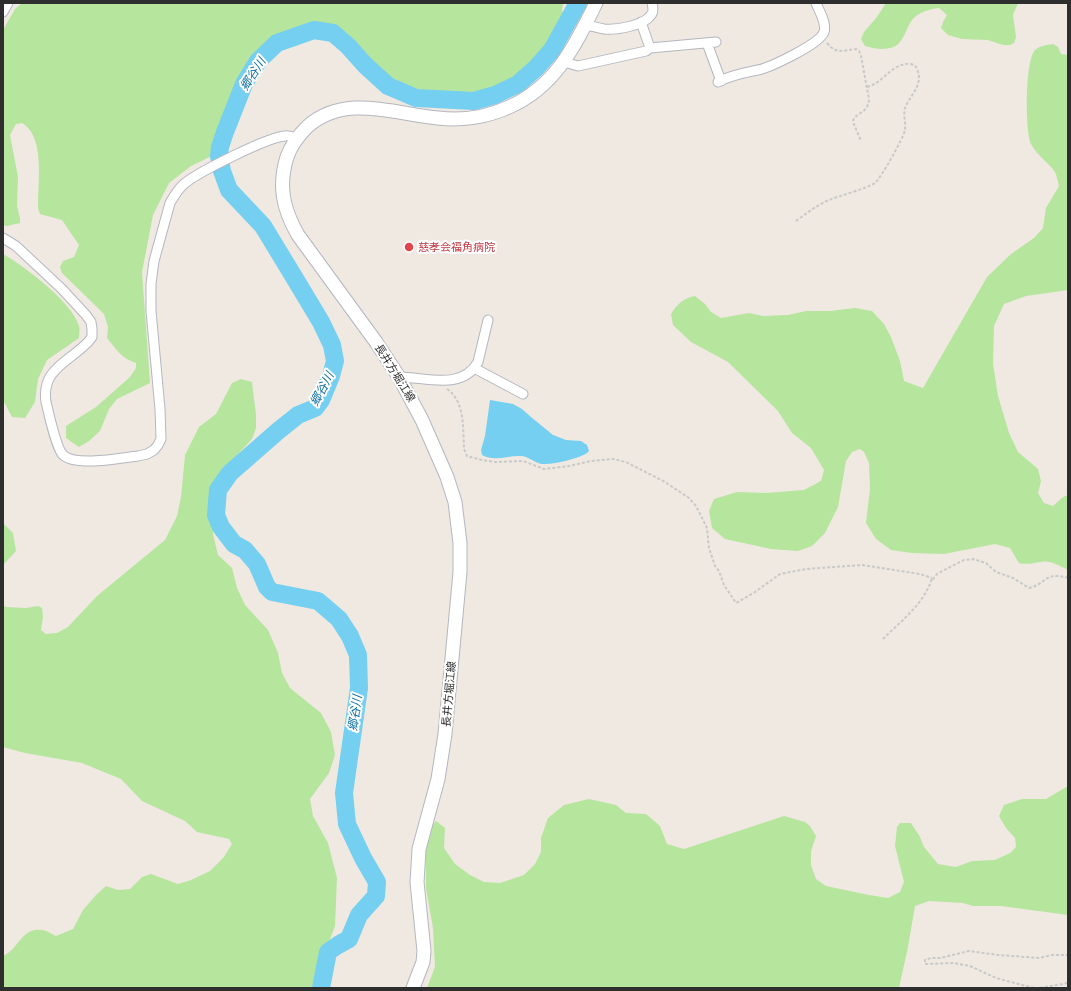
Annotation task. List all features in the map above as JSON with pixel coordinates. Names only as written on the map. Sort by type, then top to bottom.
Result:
[{"type":"main road","name":"長井方堀江線","points":[[412,988],[423,962],[424,951],[417,882],[419,849],[438,779],[445,734],[460,572],[460,543],[455,502],[447,477],[422,420],[400,377],[292,225],[284,201],[282,186],[285,162],[289,151],[297,138],[311,124],[321,117],[347,108],[378,108],[438,118],[466,118],[495,112],[521,101],[545,84],[564,62],[596,3]]},
{"type":"street","points":[[3,12],[8,3]]},
{"type":"street","points":[[585,25],[597,28],[626,28],[646,21],[653,11],[652,3]]},
{"type":"street","points":[[564,62],[578,66],[646,51],[650,48],[711,42],[719,81],[732,75],[765,68],[803,50],[822,36],[824,27],[816,3]]},
{"type":"street","points":[[641,22],[650,48]]},
{"type":"street","points":[[3,238],[16,246],[62,289],[86,314],[91,322],[92,336],[88,342],[82,349],[56,369],[46,385],[46,402],[59,448],[63,455],[73,460],[84,461],[147,454],[154,450],[161,439],[152,311],[154,261],[166,214],[174,196],[185,183],[194,176],[275,138],[286,135],[297,138]]},
{"type":"street","points":[[400,377],[453,380],[464,376],[474,368],[478,362],[488,320]]},
{"type":"street","points":[[474,368],[523,394]]},
{"type":"path","points":[[822,36],[833,50],[843,51],[856,49],[859,51],[861,56],[869,100],[865,110],[853,119],[861,141]]},
{"type":"path","points":[[796,221],[820,204],[876,182],[901,139],[905,130],[905,111],[907,103],[918,87],[919,80],[916,66],[907,64],[897,67],[879,82],[866,87]]},
{"type":"path","points":[[445,388],[455,396],[460,404],[464,449],[467,456],[495,462],[523,461],[544,470],[613,459],[626,462],[665,482],[690,498],[707,528],[715,566],[719,570],[724,585],[736,603],[755,592],[780,574],[806,569],[862,565],[920,574],[932,578]]},
{"type":"path","points":[[883,639],[922,599],[930,585],[932,578],[964,560],[973,559],[986,563],[996,572],[1013,578],[1029,588],[1037,586],[1046,578],[1060,576],[1068,578]]},
{"type":"path","points":[[1034,988],[996,978],[970,966],[954,963],[925,964],[925,960],[969,951],[1039,958],[1052,955],[1068,955]]},
{"type":"path","points":[[1040,988],[1068,983]]},
{"type":"green space","points":[[22,3],[563,3],[562,11],[569,24],[564,35],[542,65],[521,84],[491,98],[459,106],[418,103],[388,93],[335,37],[316,32],[280,45],[248,83],[229,125],[222,151],[191,166],[169,183],[153,215],[142,272],[150,383],[117,399],[109,409],[100,431],[89,441],[79,447],[66,438],[66,426],[96,407],[130,377],[136,368],[136,363],[123,356],[107,338],[108,327],[104,314],[62,273],[60,267],[63,261],[74,257],[79,245],[62,220],[40,214],[38,208],[39,168],[37,148],[30,131],[22,123],[16,124],[10,135],[18,177],[17,206],[20,223],[7,226],[3,225],[3,30],[15,9]]},
{"type":"green space","points":[[886,3],[1018,3],[1013,15],[1016,37],[1014,43],[1010,45],[1003,45],[988,40],[962,39],[948,35],[941,28],[947,15],[939,8],[924,11],[917,15],[910,23],[902,40],[897,45],[883,49],[865,46],[861,39],[864,32],[877,17]]},
{"type":"green space","points":[[1053,44],[1058,47],[1061,54],[1068,55],[1068,290],[1026,296],[1004,304],[994,326],[993,364],[998,396],[1009,433],[1018,452],[1038,469],[1041,481],[1038,493],[1044,503],[1053,506],[1063,497],[1068,495],[1068,570],[1048,562],[1028,564],[1019,563],[1010,548],[995,544],[944,554],[912,553],[891,550],[876,539],[866,523],[870,489],[869,463],[864,452],[860,449],[852,452],[846,461],[838,507],[825,533],[812,546],[798,551],[771,549],[725,539],[712,528],[709,511],[714,499],[737,492],[766,493],[804,490],[821,481],[824,470],[811,448],[792,433],[778,411],[728,362],[691,342],[673,325],[671,314],[673,310],[684,300],[695,296],[705,304],[711,312],[721,318],[749,313],[763,316],[788,315],[806,311],[830,311],[855,308],[872,311],[884,324],[891,337],[900,361],[904,381],[923,388],[987,277],[1011,254],[1034,238],[1043,228],[1046,208],[1059,186],[1054,171],[1036,152],[1031,144],[1027,111],[1029,67],[1032,57],[1035,50],[1043,46]]},
{"type":"green space","points":[[3,254],[23,267],[57,296],[75,317],[79,327],[79,338],[47,360],[38,379],[35,402],[25,418],[12,417],[3,400]]},
{"type":"green space","points":[[241,379],[252,382],[256,428],[252,439],[218,476],[212,489],[213,534],[218,555],[232,568],[237,588],[245,605],[268,630],[278,653],[282,673],[290,688],[321,713],[331,732],[335,755],[329,773],[310,799],[313,816],[328,843],[337,878],[335,926],[328,944],[330,988],[3,988],[3,956],[13,949],[29,932],[43,930],[56,936],[73,929],[83,910],[106,886],[118,890],[130,889],[142,877],[151,874],[178,884],[191,880],[210,871],[224,857],[232,844],[229,839],[197,832],[185,821],[142,801],[121,779],[82,763],[25,753],[3,747],[3,605],[6,607],[26,608],[38,606],[42,608],[43,617],[41,630],[46,634],[57,633],[68,627],[97,596],[165,540],[177,516],[181,497],[185,455],[199,427],[216,414],[232,383]]},
{"type":"green space","points":[[3,523],[13,533],[16,551],[3,565]]},
{"type":"green space","points":[[1068,786],[1068,915],[1001,906],[973,906],[963,903],[929,901],[915,906],[899,988],[427,988],[435,967],[433,928],[426,888],[426,851],[430,828],[436,821],[445,828],[444,848],[455,864],[470,875],[484,882],[500,883],[524,875],[535,864],[541,852],[541,838],[548,818],[564,805],[589,799],[616,805],[626,813],[646,814],[660,826],[667,844],[684,849],[784,816],[805,822],[810,826],[816,836],[811,851],[811,865],[816,879],[826,886],[888,898],[900,892],[904,882],[895,846],[897,827],[900,823],[911,823],[920,837],[924,847],[938,864],[956,867],[972,861],[995,860],[1010,853],[1016,847],[1015,838],[1006,828],[999,816],[1004,805],[1022,799],[1046,799]]},
{"type":"water","points":[[490,400],[513,404],[522,409],[553,435],[566,440],[581,441],[587,445],[589,451],[581,456],[546,464],[539,463],[522,456],[491,458],[482,455],[481,450],[485,436]]},
{"type":"waterway","name":"郷谷川","points":[[321,988],[328,952],[349,939],[359,915],[376,896],[377,882],[363,858],[347,824],[344,793],[359,688],[358,655],[350,636],[339,619],[318,601],[272,592],[267,587],[257,564],[245,550],[234,544],[221,527],[216,515],[218,490],[230,473],[298,415],[315,408],[321,400],[331,376],[335,361],[332,345],[321,322],[263,226],[229,190],[222,171],[219,156],[220,147],[244,84],[258,61],[277,43],[314,30],[333,33],[388,86],[416,98],[474,101],[495,95],[518,84],[536,68],[552,50],[578,3]]},
{"type":"place","name":"慈孝会福角病院","points":[[409,247]]}]
